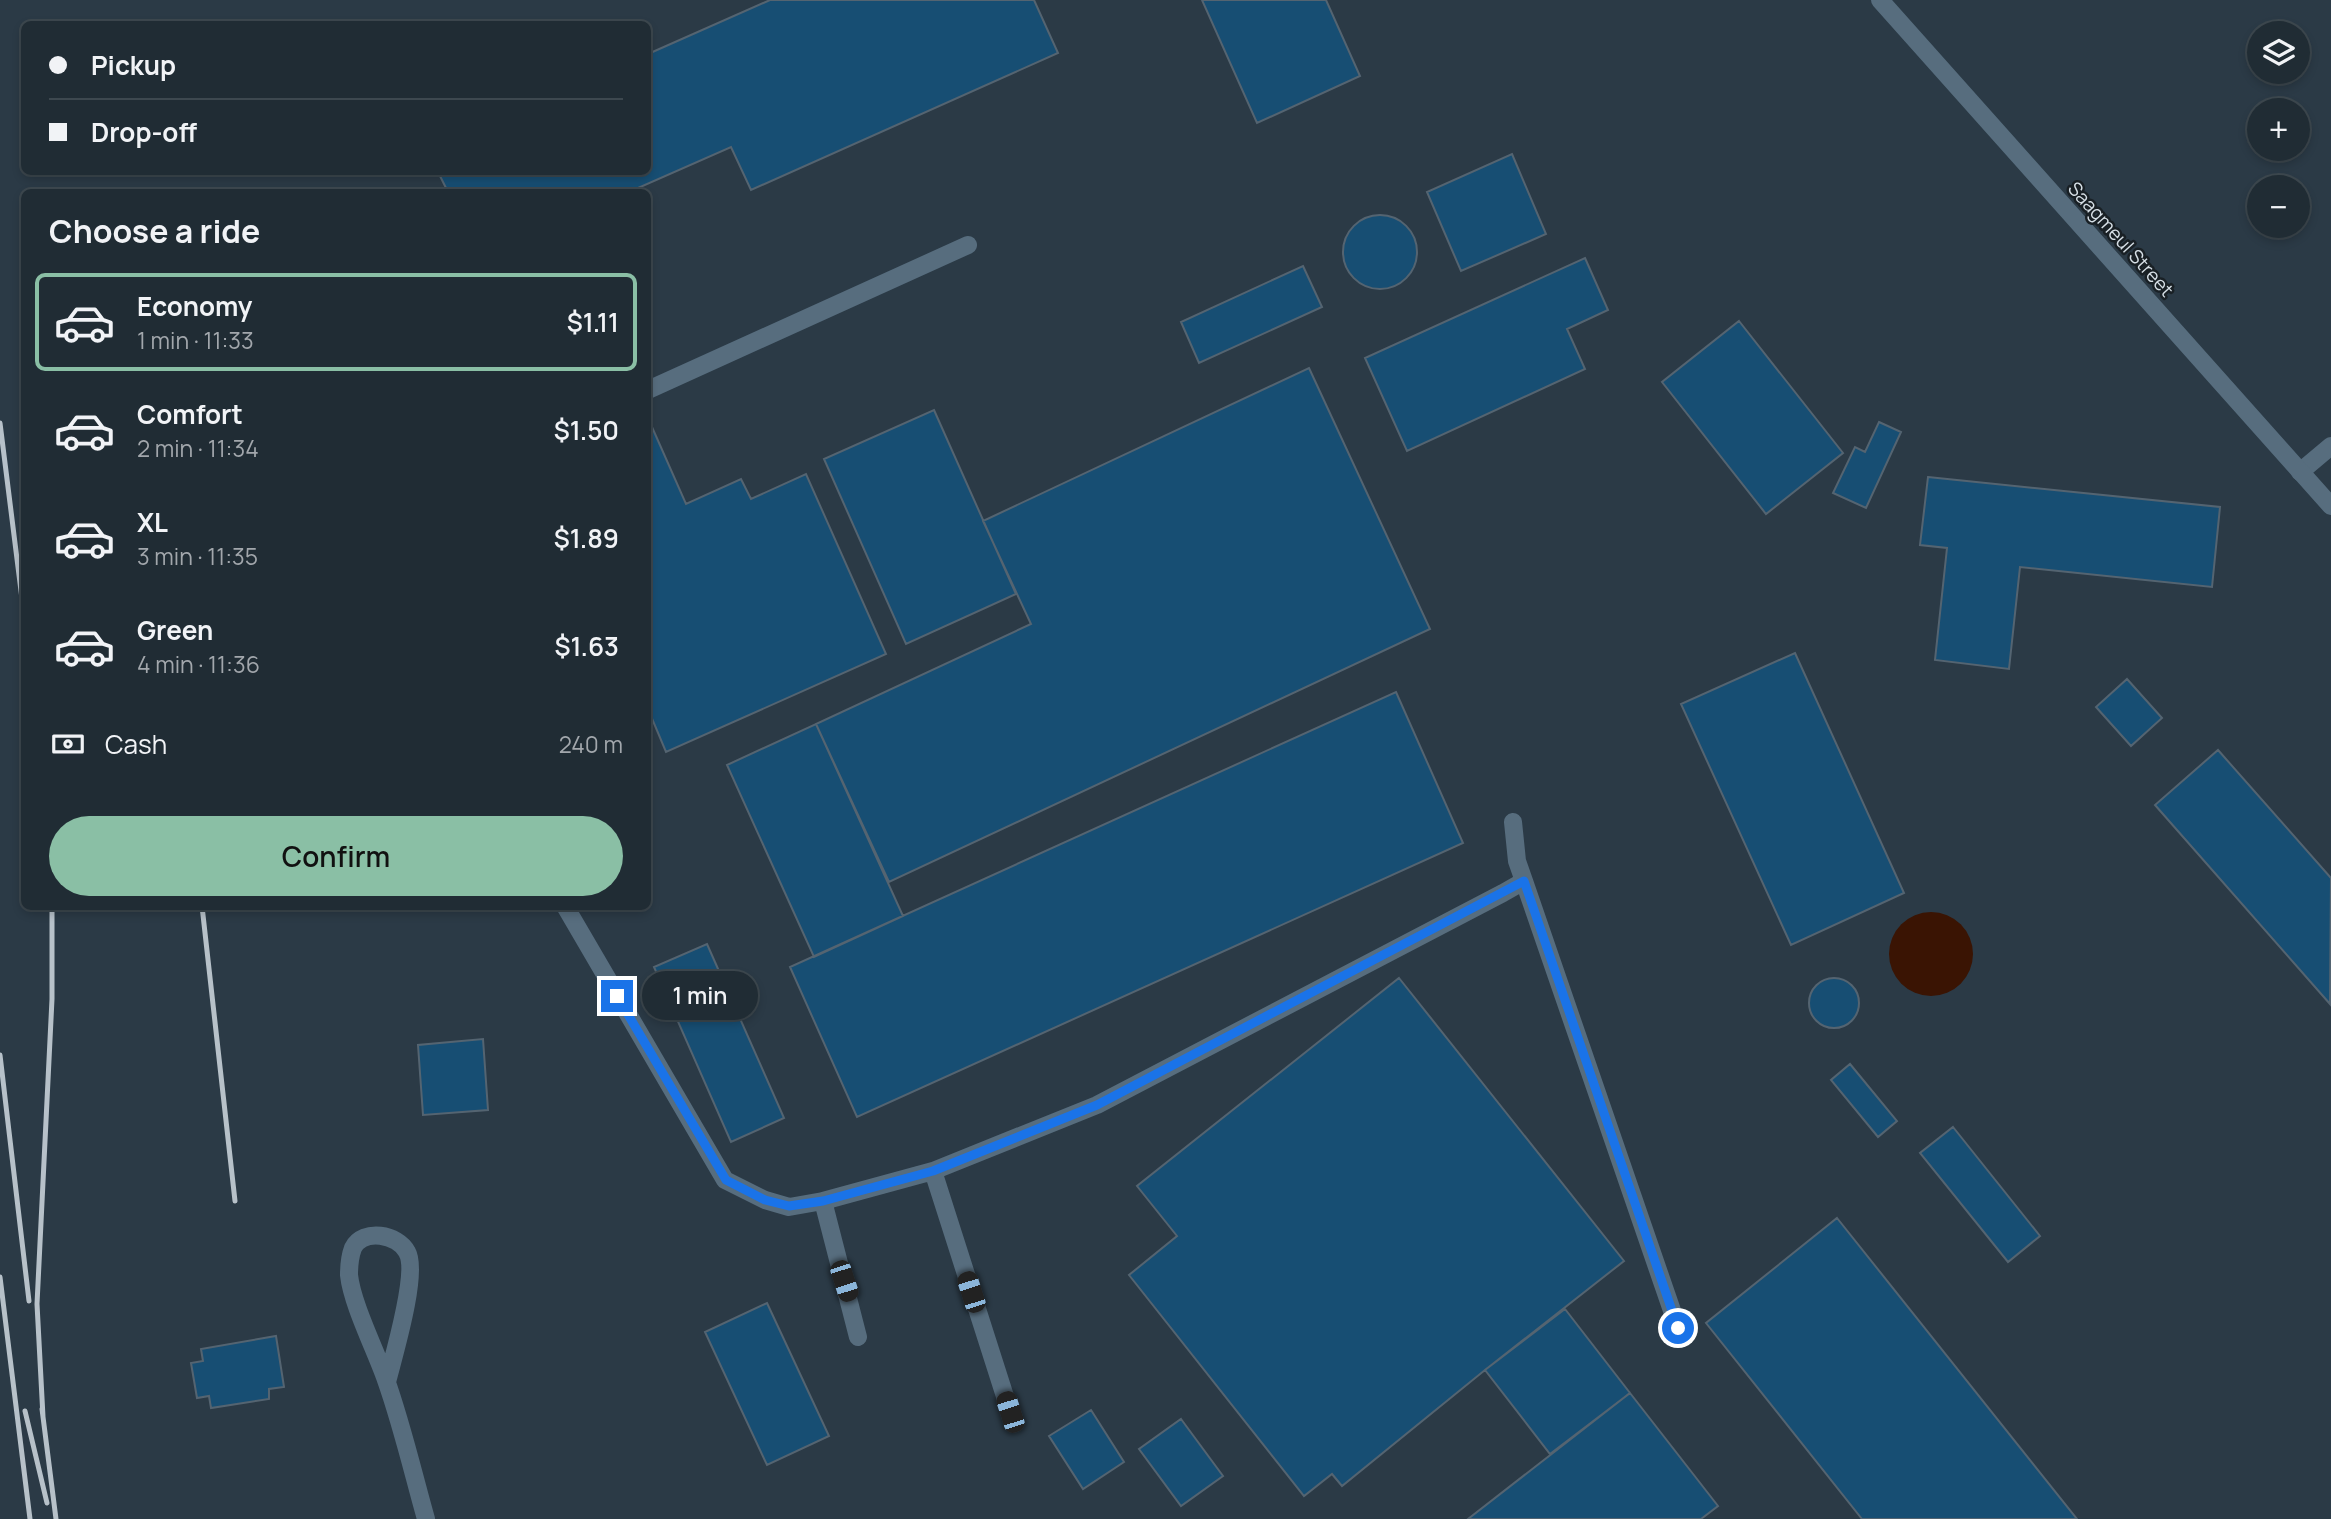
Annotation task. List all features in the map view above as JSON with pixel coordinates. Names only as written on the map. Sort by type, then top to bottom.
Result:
[{"type":"street","name":"Saagmeul Street","points":[[1880,0],[2331,506]]},
{"type":"street","points":[[651,389],[968,245]]},
{"type":"street","points":[[2300,472],[2331,446]]},
{"type":"street","points":[[1513,822],[1517,861],[1678,1328]]},
{"type":"street","points":[[567,910],[726,1180],[765,1200],[789,1206],[823,1201],[933,1171],[1097,1105],[1524,881]]},
{"type":"street","points":[[933,1171],[1010,1412]]},
{"type":"street","points":[[823,1201],[858,1337]]},
{"type":"street","points":[[387,1382],[407,1307],[410,1263],[408,1252],[396,1241],[381,1235],[355,1244],[349,1276],[387,1382],[426,1519]]},
{"type":"shaded area","points":[[1931,912],[1947,915],[1961,924],[1970,938],[1973,954],[1970,970],[1961,984],[1947,993],[1931,996],[1915,993],[1901,984],[1892,970],[1889,954],[1892,938],[1901,924],[1915,915]]},
{"type":"building","points":[[770,0],[1034,0],[1058,53],[751,190],[731,147],[636,189],[446,189],[440,175],[651,175],[651,53]]},
{"type":"building","points":[[1202,0],[1326,0],[1360,76],[1257,123]]},
{"type":"building","points":[[1512,154],[1546,234],[1461,271],[1427,192]]},
{"type":"building","points":[[1380,215],[1394,218],[1406,226],[1414,238],[1417,252],[1414,266],[1406,278],[1394,286],[1380,289],[1366,286],[1354,278],[1346,266],[1343,252],[1346,238],[1354,226],[1366,218]]},
{"type":"building","points":[[1585,258],[1608,310],[1567,329],[1585,369],[1407,451],[1365,358]]},
{"type":"building","points":[[1303,266],[1322,307],[1199,363],[1181,322]]},
{"type":"building","points":[[1739,321],[1843,453],[1766,514],[1662,382]]},
{"type":"building","points":[[1309,368],[1430,629],[889,882],[816,724],[1031,624],[983,521]]},
{"type":"building","points":[[934,410],[1016,594],[906,644],[824,459]]},
{"type":"building","points":[[1879,422],[1901,432],[1866,508],[1833,493],[1855,447],[1865,452]]},
{"type":"building","points":[[651,425],[686,504],[741,479],[751,499],[806,474],[886,654],[666,752],[651,716]]},
{"type":"building","points":[[1928,477],[2220,507],[2212,587],[2020,567],[2009,669],[1935,660],[1947,548],[1920,545]]},
{"type":"building","points":[[1795,653],[1904,893],[1791,945],[1681,704]]},
{"type":"building","points":[[2127,679],[2162,718],[2131,746],[2096,707]]},
{"type":"building","points":[[1396,692],[1463,843],[857,1117],[790,967]]},
{"type":"building","points":[[816,724],[903,916],[814,957],[727,765]]},
{"type":"building","points":[[2218,750],[2331,878],[2330,1004],[2155,805]]},
{"type":"building","points":[[707,944],[784,1118],[731,1142],[654,967]]},
{"type":"building","points":[[1399,978],[1624,1261],[1342,1486],[1332,1474],[1304,1496],[1129,1275],[1177,1236],[1137,1186]]},
{"type":"building","points":[[1834,978],[1851,986],[1859,1003],[1851,1020],[1834,1028],[1817,1020],[1809,1003],[1817,986]]},
{"type":"building","points":[[483,1039],[488,1110],[423,1115],[418,1045]]},
{"type":"building","points":[[1850,1064],[1897,1121],[1878,1137],[1831,1080]]},
{"type":"building","points":[[1953,1127],[2040,1236],[2008,1262],[1920,1153]]},
{"type":"building","points":[[1837,1218],[2077,1519],[1862,1519],[1706,1323]]},
{"type":"building","points":[[767,1303],[829,1436],[767,1465],[705,1332]]},
{"type":"building","points":[[1565,1309],[1630,1393],[1550,1454],[1485,1370]]},
{"type":"building","points":[[276,1336],[284,1387],[269,1389],[269,1399],[211,1408],[209,1396],[197,1398],[191,1363],[203,1361],[201,1349]]},
{"type":"building","points":[[1630,1393],[1718,1506],[1701,1519],[1468,1519]]},
{"type":"building","points":[[1091,1410],[1124,1462],[1083,1489],[1049,1436]]},
{"type":"building","points":[[1181,1419],[1223,1476],[1181,1506],[1139,1449]]},
{"type":"railway","points":[[0,423],[21,591]]},
{"type":"railway","points":[[43,1417],[37,1304],[52,999],[52,910]]},
{"type":"railway","points":[[202,910],[235,1201]]},
{"type":"railway","points":[[0,1055],[29,1301]]},
{"type":"railway","points":[[0,1277],[30,1519]]},
{"type":"railway","points":[[42,1409],[56,1519]]},
{"type":"railway","points":[[25,1411],[47,1503]]},
{"type":"route","points":[[617,996],[726,1180],[765,1200],[789,1206],[823,1201],[933,1171],[1097,1105],[1524,881],[1678,1328]]}]
